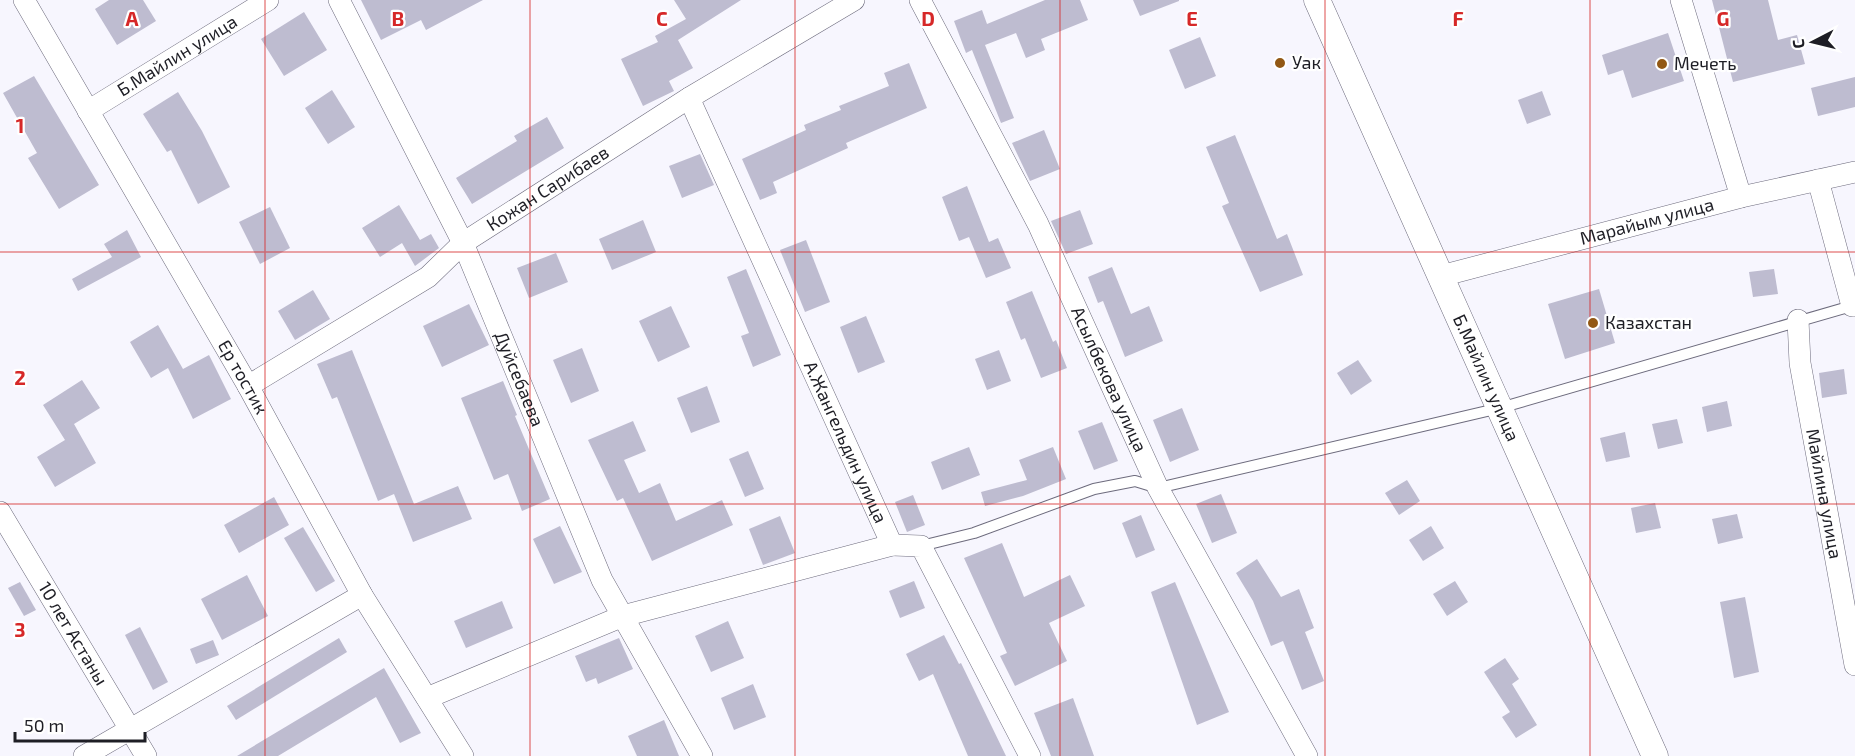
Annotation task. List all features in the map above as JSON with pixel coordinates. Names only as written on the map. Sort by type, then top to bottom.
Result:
[{"type":"street","name":"Ер тостик","points":[[24,0],[248,386],[362,595],[463,756]]},
{"type":"street","name":"Б.Майлин улица","points":[[87,111],[268,0]]},
{"type":"street","name":"Дуйсебаева","points":[[339,0],[463,243],[602,580],[702,756]]},
{"type":"street","name":"Кожан Сарибаев","points":[[248,386],[428,277],[463,243],[689,98],[854,0]]},
{"type":"street","name":"Асылбекова улица","points":[[920,0],[1038,224],[1158,488],[1306,756]]},
{"type":"street","name":"Б.Майлин улица","points":[[1317,0],[1655,756]]},
{"type":"street","points":[[1681,0],[1741,197]]},
{"type":"street","name":"А.Жангельдин улица","points":[[689,98],[892,545],[921,546]]},
{"type":"street","name":"Марайым улица","points":[[1442,276],[1741,197],[1855,172]]},
{"type":"street","points":[[1818,180],[1853,306]]},
{"type":"street","name":"Майлина улица","points":[[1798,320],[1800,363],[1855,664]]},
{"type":"street","name":"10 лет Астаны","points":[[0,512],[146,756]]},
{"type":"street","points":[[427,698],[623,616],[892,545]]},
{"type":"street","points":[[921,546],[1030,756]]},
{"type":"street","points":[[84,756],[362,595]]},
{"type":"lane","points":[[921,546],[974,533],[1094,489],[1135,481],[1158,488],[1500,408],[1798,320],[1853,306]]},
{"type":"building","points":[[109,0],[143,0],[156,21],[117,45],[95,9]]},
{"type":"building","points":[[361,0],[483,0],[426,30],[421,20],[381,40]]},
{"type":"building","points":[[674,0],[741,0],[678,40],[693,68],[669,81],[674,91],[643,106],[621,59],[658,42],[655,36],[686,19]]},
{"type":"building","points":[[1045,0],[1080,0],[1088,20],[1041,39],[1045,50],[1026,58],[1016,33],[985,45],[1014,118],[1001,123],[972,50],[966,53],[954,21],[982,10],[987,24]]},
{"type":"building","points":[[1133,0],[1179,0],[1179,1],[1140,16]]},
{"type":"building","points":[[1712,0],[1768,0],[1778,40],[1797,35],[1805,64],[1733,82]]},
{"type":"building","points":[[304,12],[327,50],[284,76],[261,39]]},
{"type":"building","points":[[1668,33],[1684,81],[1632,98],[1623,70],[1608,75],[1602,55]]},
{"type":"building","points":[[1200,37],[1216,76],[1185,89],[1169,50]]},
{"type":"building","points":[[909,63],[927,108],[846,143],[848,148],[773,182],[777,193],[760,200],[742,159],[806,130],[804,125],[841,110],[839,106],[889,86],[884,73]]},
{"type":"building","points":[[34,76],[99,185],[59,209],[28,158],[37,153],[3,93]]},
{"type":"building","points":[[1855,77],[1855,107],[1818,116],[1811,88]]},
{"type":"building","points":[[332,90],[355,127],[328,144],[305,108]]},
{"type":"building","points":[[1542,91],[1551,115],[1527,124],[1518,100]]},
{"type":"building","points":[[178,92],[202,131],[230,187],[198,204],[171,150],[167,152],[143,114]]},
{"type":"building","points":[[547,117],[564,148],[472,204],[456,178],[517,141],[514,136]]},
{"type":"building","points":[[1044,130],[1060,169],[1030,181],[1012,143]]},
{"type":"building","points":[[1235,135],[1277,239],[1287,234],[1303,275],[1260,292],[1222,206],[1229,203],[1206,147]]},
{"type":"building","points":[[700,154],[714,185],[682,198],[669,166]]},
{"type":"building","points":[[967,186],[989,242],[998,238],[1011,268],[986,278],[969,237],[959,241],[942,197]]},
{"type":"building","points":[[399,205],[420,240],[431,234],[439,248],[415,266],[402,243],[380,257],[362,228]]},
{"type":"building","points":[[270,207],[290,248],[260,264],[239,222]]},
{"type":"building","points":[[1080,210],[1093,244],[1066,254],[1051,221]]},
{"type":"building","points":[[643,220],[656,252],[612,270],[599,239]]},
{"type":"building","points":[[127,230],[141,257],[78,291],[72,279],[112,257],[104,244]]},
{"type":"building","points":[[806,240],[830,302],[805,312],[780,250]]},
{"type":"building","points":[[556,253],[568,282],[529,298],[517,268]]},
{"type":"building","points":[[1112,267],[1131,314],[1149,306],[1163,341],[1125,357],[1103,301],[1098,303],[1088,277]]},
{"type":"building","points":[[746,269],[781,355],[753,367],[741,336],[749,333],[727,277]]},
{"type":"building","points":[[1774,269],[1778,294],[1753,297],[1749,272]]},
{"type":"building","points":[[1599,289],[1615,343],[1565,359],[1548,304]]},
{"type":"building","points":[[313,290],[330,319],[295,340],[278,311]]},
{"type":"building","points":[[1032,291],[1053,342],[1056,340],[1067,368],[1041,378],[1025,338],[1021,340],[1006,302]]},
{"type":"building","points":[[469,304],[489,345],[442,367],[423,326]]},
{"type":"building","points":[[671,306],[690,347],[658,362],[639,321]]},
{"type":"building","points":[[866,316],[885,362],[858,373],[840,327]]},
{"type":"building","points":[[158,325],[183,369],[209,355],[231,399],[193,419],[168,368],[151,378],[130,342]]},
{"type":"building","points":[[582,348],[599,391],[571,403],[553,360]]},
{"type":"building","points":[[352,350],[414,504],[458,486],[472,519],[413,542],[394,494],[378,501],[337,397],[332,399],[317,364]]},
{"type":"building","points":[[999,350],[1011,381],[987,390],[975,359]]},
{"type":"building","points":[[1358,360],[1372,381],[1351,395],[1337,373]]},
{"type":"building","points":[[1844,369],[1847,394],[1822,398],[1819,373]]},
{"type":"building","points":[[82,380],[100,408],[74,424],[96,463],[55,487],[37,457],[65,440],[43,405]]},
{"type":"building","points":[[503,381],[517,415],[515,416],[550,499],[522,511],[508,474],[494,480],[461,398]]},
{"type":"building","points":[[707,386],[720,422],[691,433],[677,398]]},
{"type":"building","points":[[1727,401],[1732,426],[1707,432],[1702,407]]},
{"type":"building","points":[[1182,408],[1199,450],[1170,462],[1153,420]]},
{"type":"building","points":[[1677,419],[1683,443],[1658,449],[1652,424]]},
{"type":"building","points":[[633,421],[646,451],[624,460],[639,493],[660,483],[676,521],[722,500],[733,525],[652,561],[623,498],[617,501],[588,440]]},
{"type":"building","points":[[1102,422],[1118,461],[1094,470],[1078,431]]},
{"type":"building","points":[[1625,432],[1630,457],[1606,462],[1600,438]]},
{"type":"building","points":[[969,447],[980,475],[942,490],[931,462]]},
{"type":"building","points":[[1053,447],[1066,479],[1023,496],[985,506],[981,492],[1027,480],[1019,460]]},
{"type":"building","points":[[748,451],[764,489],[745,497],[729,459]]},
{"type":"building","points":[[1407,480],[1420,501],[1399,515],[1385,493]]},
{"type":"building","points":[[1221,494],[1237,533],[1212,543],[1196,504]]},
{"type":"building","points":[[913,495],[925,525],[907,532],[895,502]]},
{"type":"building","points":[[274,497],[289,525],[239,553],[224,525]]},
{"type":"building","points":[[1655,503],[1661,528],[1636,533],[1631,508]]},
{"type":"building","points":[[1737,514],[1743,538],[1718,544],[1712,519]]},
{"type":"building","points":[[1141,515],[1155,550],[1136,558],[1122,523]]},
{"type":"building","points":[[780,516],[795,553],[763,565],[749,529]]},
{"type":"building","points":[[560,526],[582,572],[554,584],[533,539]]},
{"type":"building","points":[[1431,526],[1444,548],[1423,561],[1409,540]]},
{"type":"building","points":[[303,527],[335,581],[316,592],[284,538]]},
{"type":"building","points":[[1002,543],[1024,597],[1070,575],[1085,606],[1049,623],[1067,661],[1015,686],[1000,656],[1007,653],[964,558]]},
{"type":"building","points":[[1257,559],[1281,597],[1299,589],[1314,628],[1305,632],[1324,681],[1302,690],[1283,641],[1271,646],[1253,601],[1236,573]]},
{"type":"building","points":[[247,575],[268,616],[222,640],[201,599]]},
{"type":"building","points":[[914,581],[925,608],[900,618],[889,591]]},
{"type":"building","points":[[1455,581],[1468,602],[1447,616],[1433,594]]},
{"type":"building","points":[[20,582],[36,610],[24,616],[8,588]]},
{"type":"building","points":[[1175,582],[1229,712],[1197,725],[1151,592]]},
{"type":"building","points":[[1745,597],[1759,672],[1734,678],[1720,602]]},
{"type":"building","points":[[502,601],[513,628],[466,648],[454,621]]},
{"type":"building","points":[[728,621],[744,658],[711,672],[695,636]]},
{"type":"building","points":[[140,627],[168,682],[153,690],[125,635]]},
{"type":"building","points":[[944,635],[959,664],[961,663],[1006,756],[968,756],[933,674],[919,681],[906,654]]},
{"type":"building","points":[[339,638],[347,652],[236,720],[227,706]]},
{"type":"building","points":[[619,638],[633,669],[598,684],[596,678],[586,682],[575,656]]},
{"type":"building","points":[[213,640],[219,655],[196,664],[190,649]]},
{"type":"building","points":[[1505,658],[1519,679],[1512,684],[1537,725],[1516,738],[1502,717],[1510,712],[1484,672]]},
{"type":"building","points":[[384,668],[421,733],[400,743],[376,697],[278,756],[237,756]]},
{"type":"building","points":[[753,684],[766,717],[734,730],[721,698]]},
{"type":"building","points":[[1073,698],[1094,756],[1051,756],[1034,713]]},
{"type":"building","points":[[664,720],[679,756],[637,756],[628,736]]},
{"type":"place","name":"Уак","points":[[1280,63]]},
{"type":"place","name":"Мечеть","points":[[1662,64]]},
{"type":"place","name":"Казахстан","points":[[1593,323]]}]
